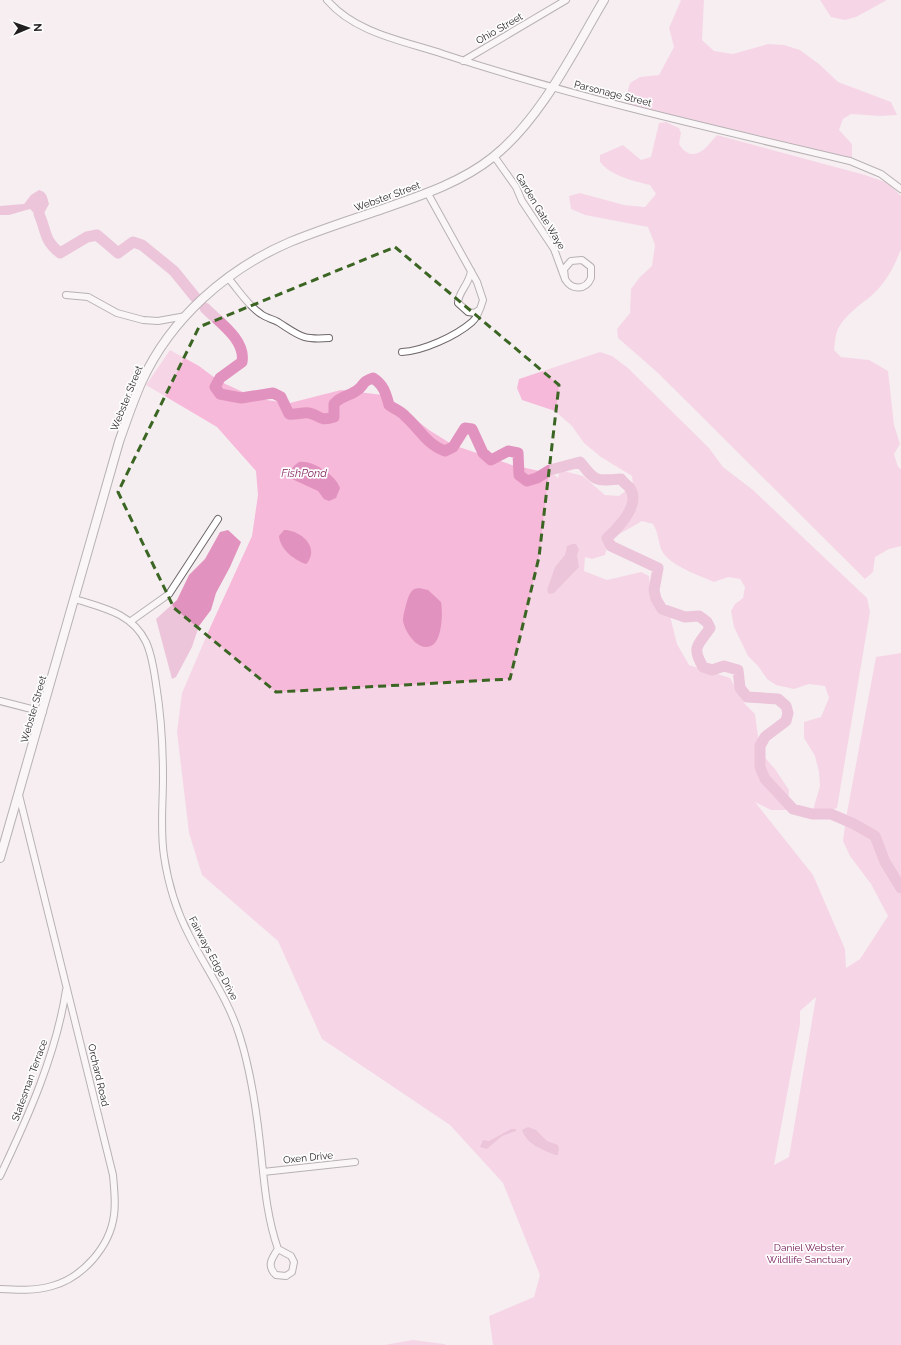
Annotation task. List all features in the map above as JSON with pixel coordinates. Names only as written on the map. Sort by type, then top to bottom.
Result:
[{"type":"street","name":"Parsonage Street","points":[[327,0],[347,19],[378,33],[463,61],[551,88],[850,161],[881,174],[901,189]]},
{"type":"street","name":"Ohio Street","points":[[463,61],[566,0]]},
{"type":"street","name":"Webster Street","points":[[0,858],[129,414],[149,368],[171,333],[204,297],[253,260],[289,243],[456,180],[494,156],[526,123],[551,88],[604,0]]},
{"type":"street","name":"Garden Gate Waye","points":[[494,156],[516,186],[522,201],[554,249],[565,280]]},
{"type":"street","points":[[402,352],[416,351],[425,348],[472,322],[479,310],[483,295],[427,192]]},
{"type":"street","points":[[582,260],[591,267],[591,278],[584,287],[573,287],[565,280],[564,269],[572,261],[582,260]]},
{"type":"street","points":[[471,271],[468,283],[459,295],[458,303],[468,312],[475,313],[479,310]]},
{"type":"street","points":[[228,278],[250,305],[261,314],[276,321],[297,335],[308,339],[329,338]]},
{"type":"street","points":[[66,295],[88,297],[117,313],[143,320],[158,321],[186,316]]},
{"type":"street","points":[[131,621],[169,594],[218,519]]},
{"type":"street","name":"Fairways Edge Drive","points":[[75,599],[116,612],[131,621],[146,642],[151,655],[161,719],[163,771],[162,837],[170,885],[174,900],[189,935],[220,988],[240,1036],[253,1091],[263,1172],[273,1233],[278,1249]]},
{"type":"street","points":[[0,701],[43,712]]},
{"type":"street","name":"Orchard Road","points":[[0,1289],[38,1289],[52,1286],[73,1276],[96,1255],[109,1234],[113,1222],[115,1198],[113,1175],[18,794]]},
{"type":"street","name":"Statesman Terrace","points":[[0,1176],[22,1128],[50,1056],[66,986]]},
{"type":"street","name":"Oxen Drive","points":[[263,1172],[355,1162]]},
{"type":"street","points":[[278,1249],[291,1256],[294,1262],[292,1272],[286,1276],[276,1275],[270,1267],[271,1261],[278,1249]]},
{"type":"highlighted area","points":[[395,247],[559,385],[539,557],[510,679],[276,692],[174,608],[118,492],[199,327]]},
{"type":"green space","points":[[681,0],[704,0],[702,40],[714,51],[733,54],[768,44],[784,45],[800,50],[819,64],[838,82],[891,102],[897,115],[881,116],[851,114],[843,119],[839,130],[852,144],[852,159],[631,105],[625,100],[630,83],[640,77],[659,75],[674,47],[669,28]]},
{"type":"green space","points":[[820,0],[887,0],[856,17],[845,20],[831,17]]},
{"type":"green space","points":[[666,122],[679,128],[681,133],[679,144],[689,154],[700,152],[709,145],[717,135],[865,175],[888,183],[901,196],[901,249],[898,256],[881,286],[841,324],[836,334],[834,350],[841,357],[869,360],[888,371],[894,425],[900,444],[894,454],[898,467],[901,469],[901,546],[889,549],[875,557],[873,572],[865,579],[658,373],[618,338],[617,329],[630,313],[631,289],[640,277],[652,266],[655,245],[648,227],[585,215],[571,209],[569,196],[580,193],[624,205],[645,207],[656,194],[650,185],[637,182],[610,171],[600,162],[600,155],[623,145],[641,160],[651,157],[659,123]]},
{"type":"green space","name":"Daniel Webster Wildlife Sanctuary","points":[[170,350],[199,366],[219,381],[258,399],[290,403],[341,390],[383,395],[429,430],[453,445],[512,465],[553,474],[558,478],[560,470],[583,476],[605,495],[619,496],[633,485],[632,476],[601,457],[584,443],[572,426],[555,411],[522,400],[517,388],[519,379],[600,352],[612,356],[628,368],[709,448],[723,467],[753,490],[867,598],[870,612],[837,808],[825,812],[813,810],[820,786],[819,772],[815,756],[804,738],[804,722],[821,717],[829,698],[825,686],[809,684],[794,689],[776,685],[767,679],[758,666],[748,656],[734,627],[731,611],[735,604],[743,598],[745,587],[740,579],[728,577],[714,582],[671,561],[662,551],[653,524],[642,521],[609,540],[605,555],[592,559],[585,557],[584,571],[607,580],[641,572],[649,576],[651,597],[670,616],[677,644],[689,665],[730,678],[745,704],[755,714],[760,752],[775,769],[789,790],[788,810],[771,810],[755,802],[813,875],[845,949],[846,968],[860,959],[888,916],[871,884],[850,856],[843,841],[876,657],[901,653],[901,1345],[493,1345],[489,1316],[534,1297],[540,1275],[503,1183],[450,1125],[322,1039],[278,941],[202,875],[189,833],[177,732],[182,693],[252,536],[258,495],[256,471],[217,427],[146,385]],"holes":[[[816,997],[789,1157],[774,1165],[800,1024],[800,1011]]]},
{"type":"green space","points":[[413,1340],[444,1344],[447,1345],[384,1345]]},
{"type":"water","points":[[39,190],[45,193],[49,204],[43,215],[45,228],[38,225],[35,214],[30,209],[9,215],[0,215],[0,206],[24,204],[31,195]]},
{"type":"water","name":"FishPond","points":[[299,462],[310,463],[317,466],[334,478],[340,488],[336,498],[329,501],[324,499],[318,491],[292,479],[289,475],[291,469]]},
{"type":"water","points":[[228,530],[241,542],[216,593],[211,610],[199,626],[192,647],[176,677],[172,679],[156,619],[177,600],[189,575],[205,559],[220,532]]},
{"type":"water","points":[[284,530],[296,533],[309,544],[311,556],[306,564],[292,557],[285,550],[279,536]]},
{"type":"water","points":[[576,544],[579,550],[577,555],[579,567],[554,593],[549,594],[547,590],[555,567],[565,555],[567,546]]},
{"type":"water","points":[[419,588],[428,590],[441,602],[442,618],[439,636],[434,644],[429,647],[423,647],[414,641],[406,630],[403,620],[410,594],[414,589]]},
{"type":"water","points":[[528,1127],[536,1130],[547,1141],[558,1145],[558,1155],[545,1151],[531,1143],[524,1135],[522,1130]]},
{"type":"water","points":[[511,1129],[516,1129],[516,1131],[502,1136],[487,1149],[480,1147],[483,1140],[489,1141]]},
{"type":"waterway","points":[[39,214],[48,239],[60,253],[87,237],[97,235],[118,253],[133,242],[142,245],[174,271],[195,297]]},
{"type":"waterway","points":[[205,308],[224,325],[236,339],[242,354],[242,362],[220,378],[215,387],[220,394],[241,398],[273,393],[281,397],[289,414],[309,413],[325,419],[334,417],[334,404],[337,401],[353,393],[366,381],[373,378],[386,393],[389,405],[403,414],[433,445],[445,451],[453,447],[465,428],[472,429],[483,453],[491,460],[508,451],[518,453],[519,475],[527,481],[537,478],[550,470],[580,462],[593,477],[597,479],[621,479],[630,488],[633,495],[633,501],[627,515],[607,538],[611,546],[658,568],[654,590],[656,599],[662,609],[685,617],[699,616],[707,622],[710,628],[699,643],[697,650],[697,655],[703,667],[712,670],[724,666],[738,670],[740,688],[747,697],[778,699],[786,706],[788,713],[786,721],[765,737],[760,746],[760,767],[765,779],[793,809],[812,814],[831,814],[854,824],[875,836],[885,862],[901,888]]}]
